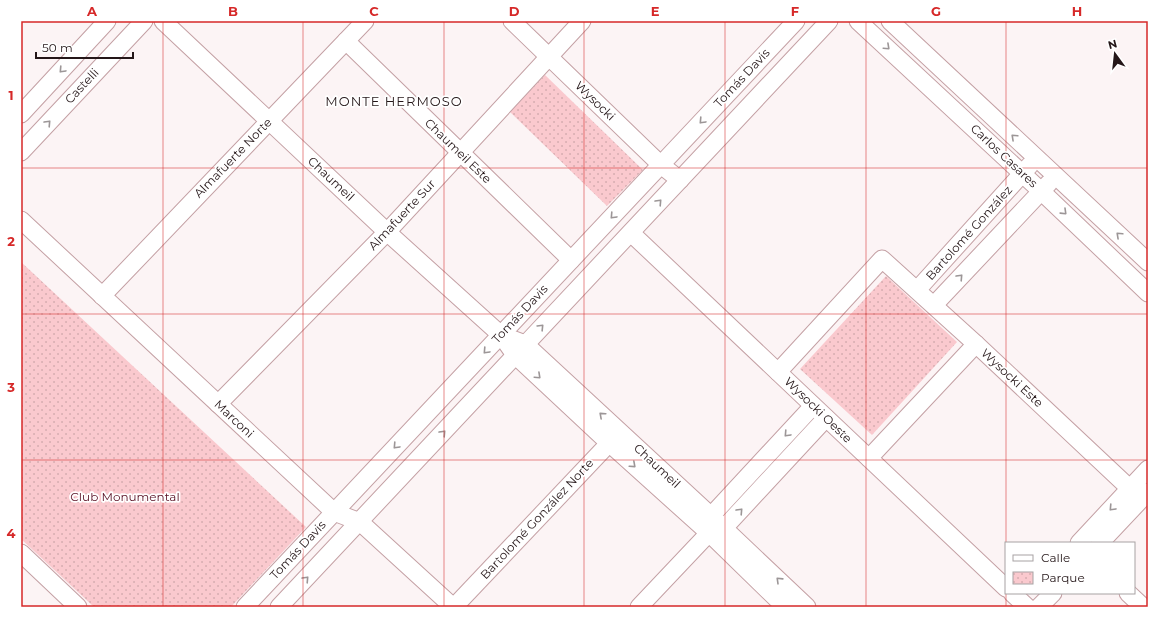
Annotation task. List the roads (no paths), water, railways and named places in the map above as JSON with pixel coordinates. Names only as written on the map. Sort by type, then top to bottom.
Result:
[{"type":"street","points":[[21,114],[107,21]]},
{"type":"street","name":"Castelli","points":[[21,152],[144,21]]},
{"type":"street","name":"Chaumeil","points":[[163,21],[386,232],[501,335],[520,350],[716,531],[807,607]]},
{"type":"street","name":"Almafuerte Norte","points":[[102,296],[365,21]]},
{"type":"street","name":"Wysocki","points":[[512,21],[661,165],[680,180]]},
{"type":"street","name":"Almafuerte Sur","points":[[218,404],[386,232],[582,21]]},
{"type":"street","name":"Tomás Davis","points":[[244,607],[796,21]]},
{"type":"street","name":"Tomás Davis","points":[[279,607],[829,21]]},
{"type":"street","name":"Carlos Casares","points":[[858,21],[1042,190],[1148,292]]},
{"type":"street","name":"Carlos Casares","points":[[890,21],[1148,262]]},
{"type":"street","name":"Chaumeil Este","points":[[346,41],[571,260]]},
{"type":"street","name":"Bartolomé González","points":[[916,290],[1036,157]]},
{"type":"street","name":"Bartolomé González","points":[[934,306],[1056,176]]},
{"type":"street","name":"Marconi","points":[[21,220],[334,512],[360,522],[454,607]]},
{"type":"street","name":"Wysocki Oeste","points":[[631,233],[1005,587]]},
{"type":"street","name":"Wysocki Este","points":[[778,372],[882,259],[1139,493]]},
{"type":"street","points":[[868,458],[976,344]]},
{"type":"street","points":[[711,516],[813,406]]},
{"type":"street","points":[[639,607],[716,531],[826,418]]},
{"type":"street","name":"Chaumeil","points":[[614,437],[711,516],[716,531],[785,607]]},
{"type":"street","name":"Bartolomé González Norte","points":[[454,607],[614,437]]},
{"type":"street","points":[[1101,542],[1139,493],[1148,469]]},
{"type":"street","points":[[1080,542],[1139,493]]},
{"type":"street","points":[[21,553],[78,607]]},
{"type":"street","points":[[1039,607],[1051,594]]},
{"type":"street","points":[[1129,594],[1143,607]]},
{"type":"district","name":"MONTE HERMOSO","points":[[394,101]]},
{"type":"park label","name":"Club Monumental","points":[[125,497]]}]
